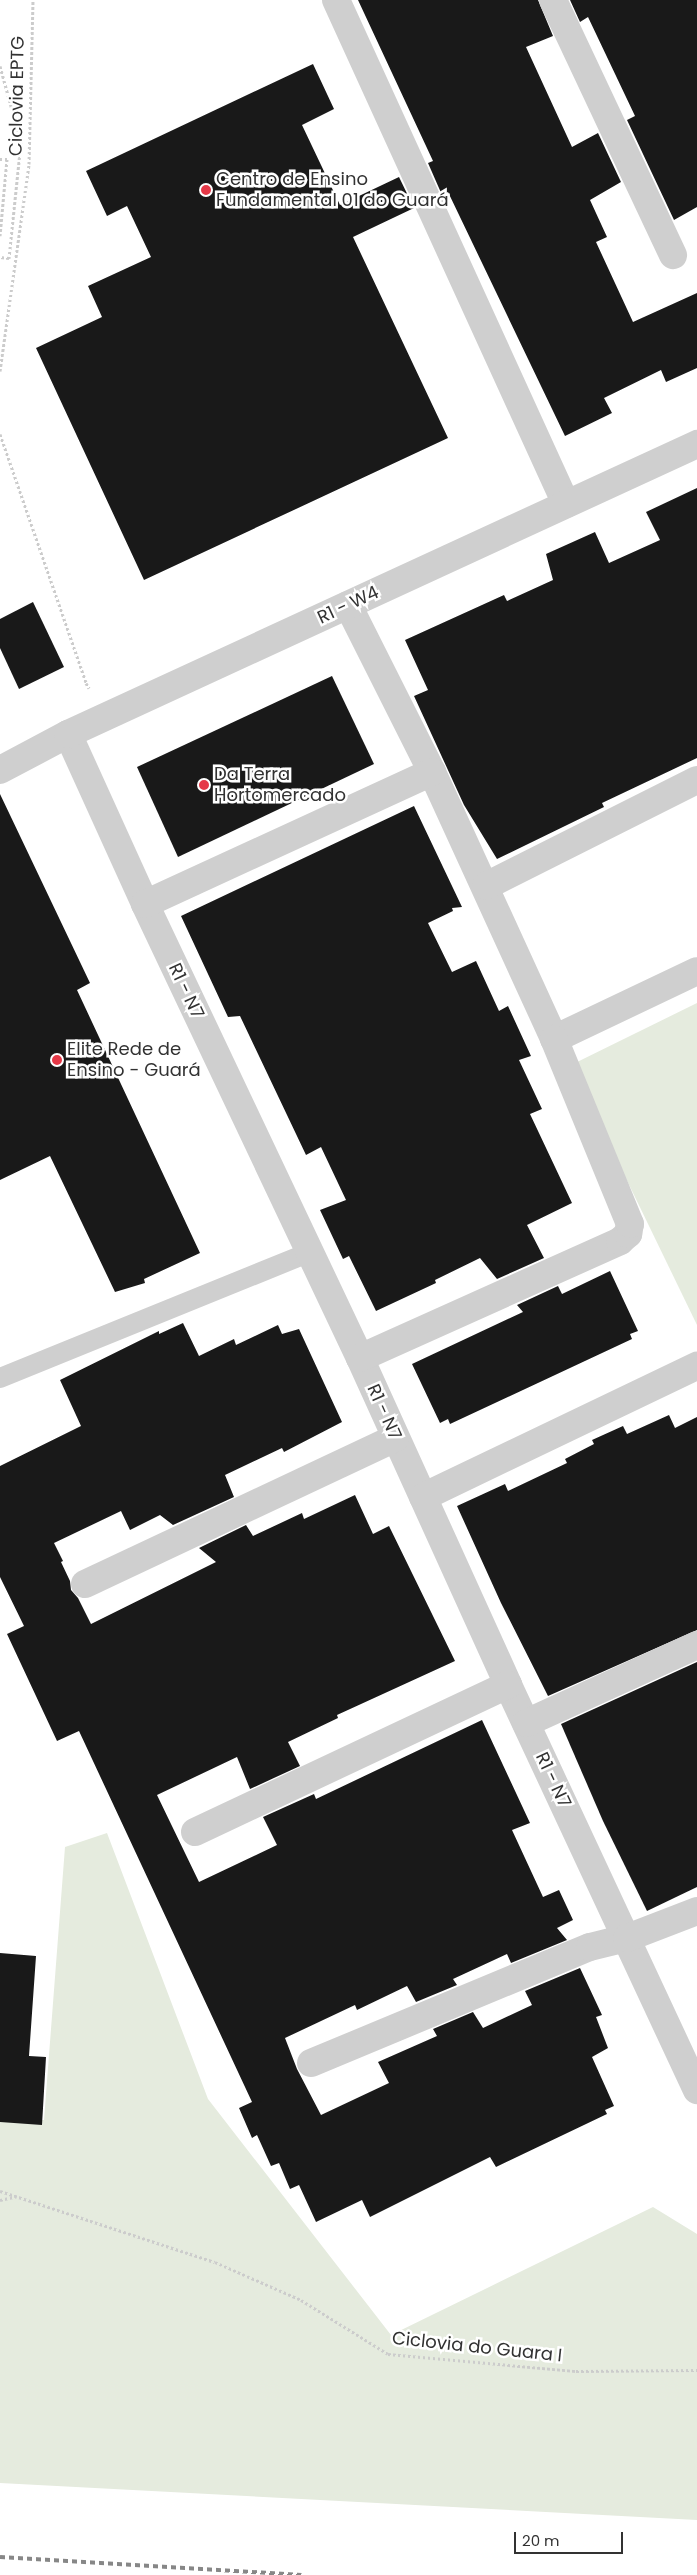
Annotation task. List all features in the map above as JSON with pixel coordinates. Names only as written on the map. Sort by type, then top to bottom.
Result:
[{"type":"street","points":[[336,0],[566,504]]},
{"type":"street","points":[[552,0],[673,255]]},
{"type":"street","name":"R1 - W4","points":[[0,770],[68,734],[697,444]]},
{"type":"street","points":[[348,606],[432,772],[486,886],[554,1039],[630,1224],[628,1234],[620,1241],[360,1358]]},
{"type":"street","name":"R1 - N7","points":[[68,734],[145,904],[360,1358],[508,1685],[697,2090]]},
{"type":"street","points":[[145,904],[432,772]]},
{"type":"street","points":[[486,886],[697,780]]},
{"type":"street","points":[[554,1039],[697,971]]},
{"type":"street","points":[[423,1496],[697,1366]]},
{"type":"street","points":[[84,1584],[395,1438]]},
{"type":"street","points":[[526,1723],[697,1645]]},
{"type":"street","points":[[196,1832],[508,1685]]},
{"type":"street","points":[[311,2063],[590,1947],[627,1938],[697,1911]]},
{"type":"lane","points":[[0,1378],[310,1252]]},
{"type":"path","name":"Ciclovia EPTG","points":[[0,371],[29,164],[33,0]]},
{"type":"path","points":[[0,66],[20,142],[9,258],[0,256]]},
{"type":"path","points":[[0,159],[7,159],[0,236]]},
{"type":"path","points":[[0,434],[86,683],[109,715]]},
{"type":"path","name":"Ciclovia do Guara I","points":[[0,2191],[215,2262],[301,2300],[388,2354],[576,2371],[697,2370]]},
{"type":"path","points":[[0,2200],[18,2196]]},
{"type":"shaded area","points":[[697,1003],[697,1325],[571,1065]]},
{"type":"shaded area","points":[[107,1833],[208,2099],[391,2335],[653,2207],[697,2234],[697,2520],[0,2483],[0,2120],[44,2120],[65,1847]]},
{"type":"building","points":[[358,0],[538,0],[553,36],[526,47],[572,147],[598,133],[621,182],[590,200],[607,237],[596,242],[633,322],[697,293],[697,368],[666,382],[661,370],[604,398],[612,413],[565,436],[448,192],[442,195],[428,163],[433,161]]},
{"type":"building","points":[[570,0],[697,0],[697,207],[674,220],[627,120],[635,116],[588,17],[580,22]]},
{"type":"building","points":[[313,64],[334,109],[302,125],[340,205],[399,177],[414,208],[353,237],[448,438],[144,580],[36,348],[102,317],[88,286],[151,257],[127,206],[107,216],[86,171]]},
{"type":"building","points":[[697,488],[697,758],[602,803],[604,807],[497,859],[464,805],[414,696],[428,690],[405,640],[504,595],[507,601],[553,580],[546,554],[595,532],[609,563],[660,540],[646,512]]},
{"type":"building","points":[[33,602],[64,667],[19,689],[0,648],[0,619]]},
{"type":"building","points":[[332,676],[374,764],[178,857],[137,767]]},
{"type":"building","name":"Elite Rede de Ensino - Guará","points":[[0,794],[90,983],[77,990],[200,1253],[144,1279],[145,1283],[115,1292],[50,1156],[0,1180]]},
{"type":"building","points":[[414,806],[462,907],[452,908],[453,911],[428,923],[452,972],[476,961],[499,1011],[508,1006],[531,1056],[519,1060],[542,1109],[530,1114],[572,1203],[527,1225],[544,1258],[497,1279],[480,1258],[435,1280],[436,1283],[376,1311],[349,1256],[343,1259],[320,1210],[346,1200],[321,1147],[306,1155],[240,1016],[228,1017],[181,916]]},
{"type":"building","points":[[610,1271],[638,1331],[630,1334],[632,1339],[450,1424],[448,1419],[440,1423],[412,1364],[523,1312],[517,1305],[558,1286],[562,1294]]},
{"type":"building","points":[[183,1323],[199,1356],[234,1339],[236,1345],[278,1325],[282,1334],[299,1329],[342,1422],[284,1452],[282,1448],[225,1475],[234,1497],[173,1525],[160,1515],[130,1530],[121,1511],[54,1543],[63,1561],[61,1562],[70,1581],[71,1590],[78,1598],[91,1624],[216,1562],[199,1548],[246,1525],[253,1536],[302,1513],[304,1519],[355,1495],[373,1534],[389,1526],[455,1661],[337,1715],[338,1718],[288,1742],[300,1766],[250,1789],[237,1757],[157,1795],[199,1882],[277,1845],[263,1817],[314,1794],[316,1799],[482,1720],[530,1823],[512,1830],[543,1897],[559,1890],[573,1920],[557,1928],[567,1940],[511,1963],[507,1954],[453,1979],[457,1985],[416,2002],[407,1986],[357,2010],[355,2005],[285,2038],[297,2069],[321,2115],[389,2083],[378,2062],[437,2036],[433,2029],[473,2012],[483,2028],[532,2005],[525,1991],[580,1968],[602,2015],[596,2017],[608,2048],[592,2057],[614,2106],[605,2110],[607,2114],[496,2167],[490,2157],[370,2217],[362,2200],[316,2222],[299,2185],[290,2189],[279,2163],[271,2166],[257,2135],[252,2138],[239,2108],[252,2102],[79,1731],[57,1741],[7,1634],[24,1626],[0,1577],[0,1466],[81,1426],[60,1380],[159,1331],[159,1334]]},
{"type":"building","points":[[669,1415],[675,1428],[697,1417],[697,1630],[548,1696],[501,1603],[457,1506],[505,1484],[508,1491],[567,1463],[565,1459],[594,1444],[592,1440],[623,1426],[627,1434]]},
{"type":"building","points":[[697,1662],[697,1887],[647,1911],[603,1821],[561,1724]]},
{"type":"building","points":[[0,1953],[36,1956],[29,2056],[46,2057],[42,2125],[0,2122]]},
{"type":"railway","points":[[0,2557],[301,2575]]},
{"type":"place","name":"Centro de Ensino Fundamental 01 do Guará","points":[[206,190]]},
{"type":"place","name":"Da Terra Hortomercado","points":[[204,785]]},
{"type":"place","name":"Elite Rede de Ensino - Guará","points":[[57,1060]]}]
